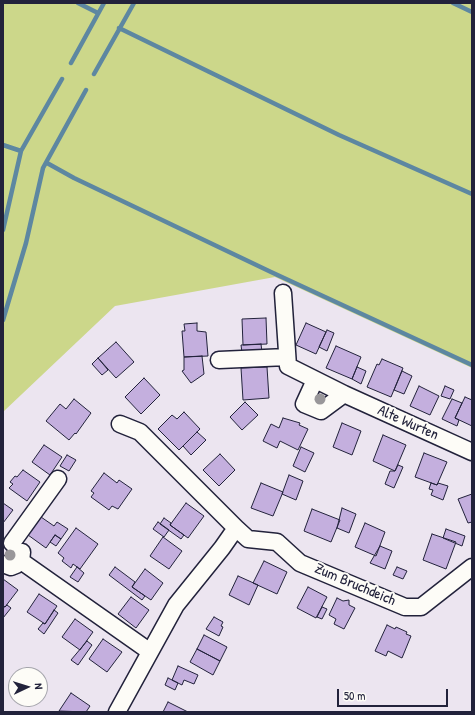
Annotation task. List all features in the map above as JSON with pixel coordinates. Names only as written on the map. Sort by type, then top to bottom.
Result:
[{"type":"street","points":[[219,360],[287,357],[283,293]]},
{"type":"street","name":"Alte Wurten","points":[[287,357],[288,366],[315,380],[472,452]]},
{"type":"street","points":[[315,380],[304,404],[321,411],[344,394]]},
{"type":"street","name":"Zum Bruchdeich","points":[[120,424],[140,432],[248,539],[277,542],[300,562],[405,607],[421,607],[472,567]]},
{"type":"street","points":[[3,564],[11,567],[21,561],[21,550],[7,545],[58,479]]},
{"type":"street","points":[[116,712],[176,605],[222,548],[236,528]]},
{"type":"street","points":[[21,561],[149,651]]},
{"type":"green space","points":[[3,3],[472,3],[472,368],[275,277],[115,306],[3,412]]},
{"type":"building","points":[[266,318],[267,344],[243,345],[242,319]]},
{"type":"building","points":[[197,323],[197,331],[206,332],[208,356],[184,357],[182,331],[185,331],[184,324]]},
{"type":"building","points":[[306,323],[326,332],[316,354],[296,345]]},
{"type":"building","points":[[327,330],[334,333],[327,351],[319,347]]},
{"type":"building","points":[[116,342],[134,362],[116,378],[98,358]]},
{"type":"building","points":[[261,344],[262,352],[242,353],[241,345]]},
{"type":"building","points":[[336,346],[361,357],[352,379],[326,368]]},
{"type":"building","points":[[202,356],[204,374],[191,383],[182,371],[184,370],[184,357]]},
{"type":"building","points":[[98,358],[108,370],[102,375],[92,364]]},
{"type":"building","points":[[382,359],[403,368],[391,397],[367,387],[377,364],[379,365]]},
{"type":"building","points":[[267,367],[269,398],[243,400],[241,368]]},
{"type":"building","points":[[357,367],[366,371],[361,384],[352,379]]},
{"type":"building","points":[[402,371],[412,376],[404,394],[394,390]]},
{"type":"building","points":[[144,378],[160,395],[141,414],[125,397]]},
{"type":"building","points":[[419,386],[439,396],[430,415],[410,406]]},
{"type":"building","points":[[445,386],[454,390],[450,399],[441,396]]},
{"type":"building","points":[[465,397],[472,400],[472,426],[455,418]]},
{"type":"building","points":[[74,399],[91,413],[76,434],[75,433],[69,440],[46,421],[60,404],[66,409]]},
{"type":"building","points":[[452,399],[462,403],[455,418],[459,420],[457,426],[442,419]]},
{"type":"building","points":[[245,402],[258,415],[242,430],[230,417]]},
{"type":"building","points":[[184,412],[200,429],[179,450],[158,429],[172,415],[177,419]]},
{"type":"building","points":[[283,418],[300,423],[299,425],[308,429],[298,450],[280,441],[277,448],[263,441],[271,424],[279,428]]},
{"type":"building","points":[[342,423],[361,431],[352,455],[333,447]]},
{"type":"building","points":[[197,432],[206,440],[191,455],[183,446]]},
{"type":"building","points":[[383,435],[406,445],[395,471],[373,461]]},
{"type":"building","points":[[44,445],[62,457],[50,475],[32,462]]},
{"type":"building","points":[[301,447],[314,453],[305,472],[293,466]]},
{"type":"building","points":[[424,453],[447,462],[437,485],[415,477]]},
{"type":"building","points":[[220,454],[235,470],[219,486],[203,470]]},
{"type":"building","points":[[67,455],[76,460],[69,471],[60,466]]},
{"type":"building","points":[[398,465],[403,467],[394,488],[385,484],[390,471],[395,471]]},
{"type":"building","points":[[23,470],[40,482],[27,501],[9,488],[13,484],[10,482]]},
{"type":"building","points":[[104,473],[117,483],[119,480],[132,489],[118,509],[112,506],[109,510],[91,497],[94,493],[91,491]]},
{"type":"building","points":[[289,475],[303,481],[296,500],[282,494]]},
{"type":"building","points":[[261,483],[283,492],[273,516],[251,508]]},
{"type":"building","points":[[431,483],[437,485],[438,483],[448,486],[443,500],[431,495],[433,490],[429,489]]},
{"type":"building","points":[[472,494],[472,522],[468,523],[458,499]]},
{"type":"building","points":[[3,503],[13,510],[3,523]]},
{"type":"building","points":[[186,503],[204,516],[188,538],[170,525]]},
{"type":"building","points":[[342,508],[356,514],[349,533],[337,528]]},
{"type":"building","points":[[312,509],[340,520],[331,542],[304,531]]},
{"type":"building","points":[[41,517],[54,526],[57,522],[68,529],[61,539],[55,535],[46,548],[28,535]]},
{"type":"building","points":[[164,518],[171,523],[170,525],[184,535],[181,539],[160,524]]},
{"type":"building","points":[[158,522],[169,530],[164,537],[153,529]]},
{"type":"building","points":[[365,523],[385,532],[376,556],[355,547]]},
{"type":"building","points":[[76,528],[98,544],[80,569],[73,564],[71,568],[62,561],[64,558],[58,553]]},
{"type":"building","points":[[446,529],[465,536],[462,546],[443,538]]},
{"type":"building","points":[[432,534],[456,542],[446,569],[423,560]]},
{"type":"building","points":[[55,535],[61,539],[56,546],[50,542]]},
{"type":"building","points":[[163,537],[182,551],[169,569],[150,556]]},
{"type":"building","points":[[380,546],[392,551],[385,569],[370,563]]},
{"type":"building","points":[[264,561],[287,572],[277,594],[253,583]]},
{"type":"building","points":[[77,567],[84,573],[78,582],[70,577]]},
{"type":"building","points":[[115,567],[135,582],[132,587],[145,596],[142,600],[109,575]]},
{"type":"building","points":[[397,567],[407,571],[403,579],[393,575]]},
{"type":"building","points":[[145,569],[163,583],[151,600],[132,587]]},
{"type":"building","points":[[238,576],[258,585],[249,605],[229,595]]},
{"type":"building","points":[[3,579],[18,590],[5,607],[3,606]]},
{"type":"building","points":[[308,587],[327,597],[316,618],[297,608]]},
{"type":"building","points":[[39,594],[57,606],[45,624],[27,612]]},
{"type":"building","points":[[131,597],[149,610],[136,628],[118,614]]},
{"type":"building","points":[[337,598],[343,601],[349,600],[349,605],[355,608],[344,629],[334,624],[336,619],[329,615]]},
{"type":"building","points":[[7,605],[11,608],[3,618],[3,606],[5,607]]},
{"type":"building","points":[[322,607],[327,609],[322,619],[317,617]]},
{"type":"building","points":[[54,610],[58,613],[44,634],[38,629],[43,623],[45,624]]},
{"type":"building","points":[[214,617],[223,622],[221,626],[223,627],[219,636],[206,629]]},
{"type":"building","points":[[75,619],[93,632],[80,650],[62,637]]},
{"type":"building","points":[[387,625],[407,632],[406,634],[411,636],[402,658],[388,651],[386,656],[375,651]]},
{"type":"building","points":[[204,635],[227,647],[220,661],[197,649]]},
{"type":"building","points":[[103,639],[122,652],[107,672],[89,659]]},
{"type":"building","points":[[87,641],[92,645],[78,665],[71,660]]},
{"type":"building","points":[[197,649],[220,661],[213,675],[190,662]]},
{"type":"building","points":[[178,666],[198,675],[194,684],[184,680],[182,685],[172,680]]},
{"type":"building","points":[[168,678],[178,683],[175,690],[165,685]]},
{"type":"building","points":[[71,693],[90,706],[86,712],[59,711]]},
{"type":"building","points":[[168,702],[188,712],[163,712]]},
{"type":"waterway","points":[[78,3],[98,13]]},
{"type":"waterway","points":[[71,63],[104,3]]},
{"type":"waterway","points":[[94,74],[134,3]]},
{"type":"waterway","points":[[453,3],[472,12]]},
{"type":"waterway","points":[[119,28],[339,135],[472,194]]},
{"type":"waterway","points":[[3,230],[21,151],[62,79]]},
{"type":"waterway","points":[[3,320],[26,243],[43,168],[86,90]]},
{"type":"waterway","points":[[3,145],[21,151]]},
{"type":"waterway","points":[[47,163],[74,178],[271,272],[472,365]]}]
